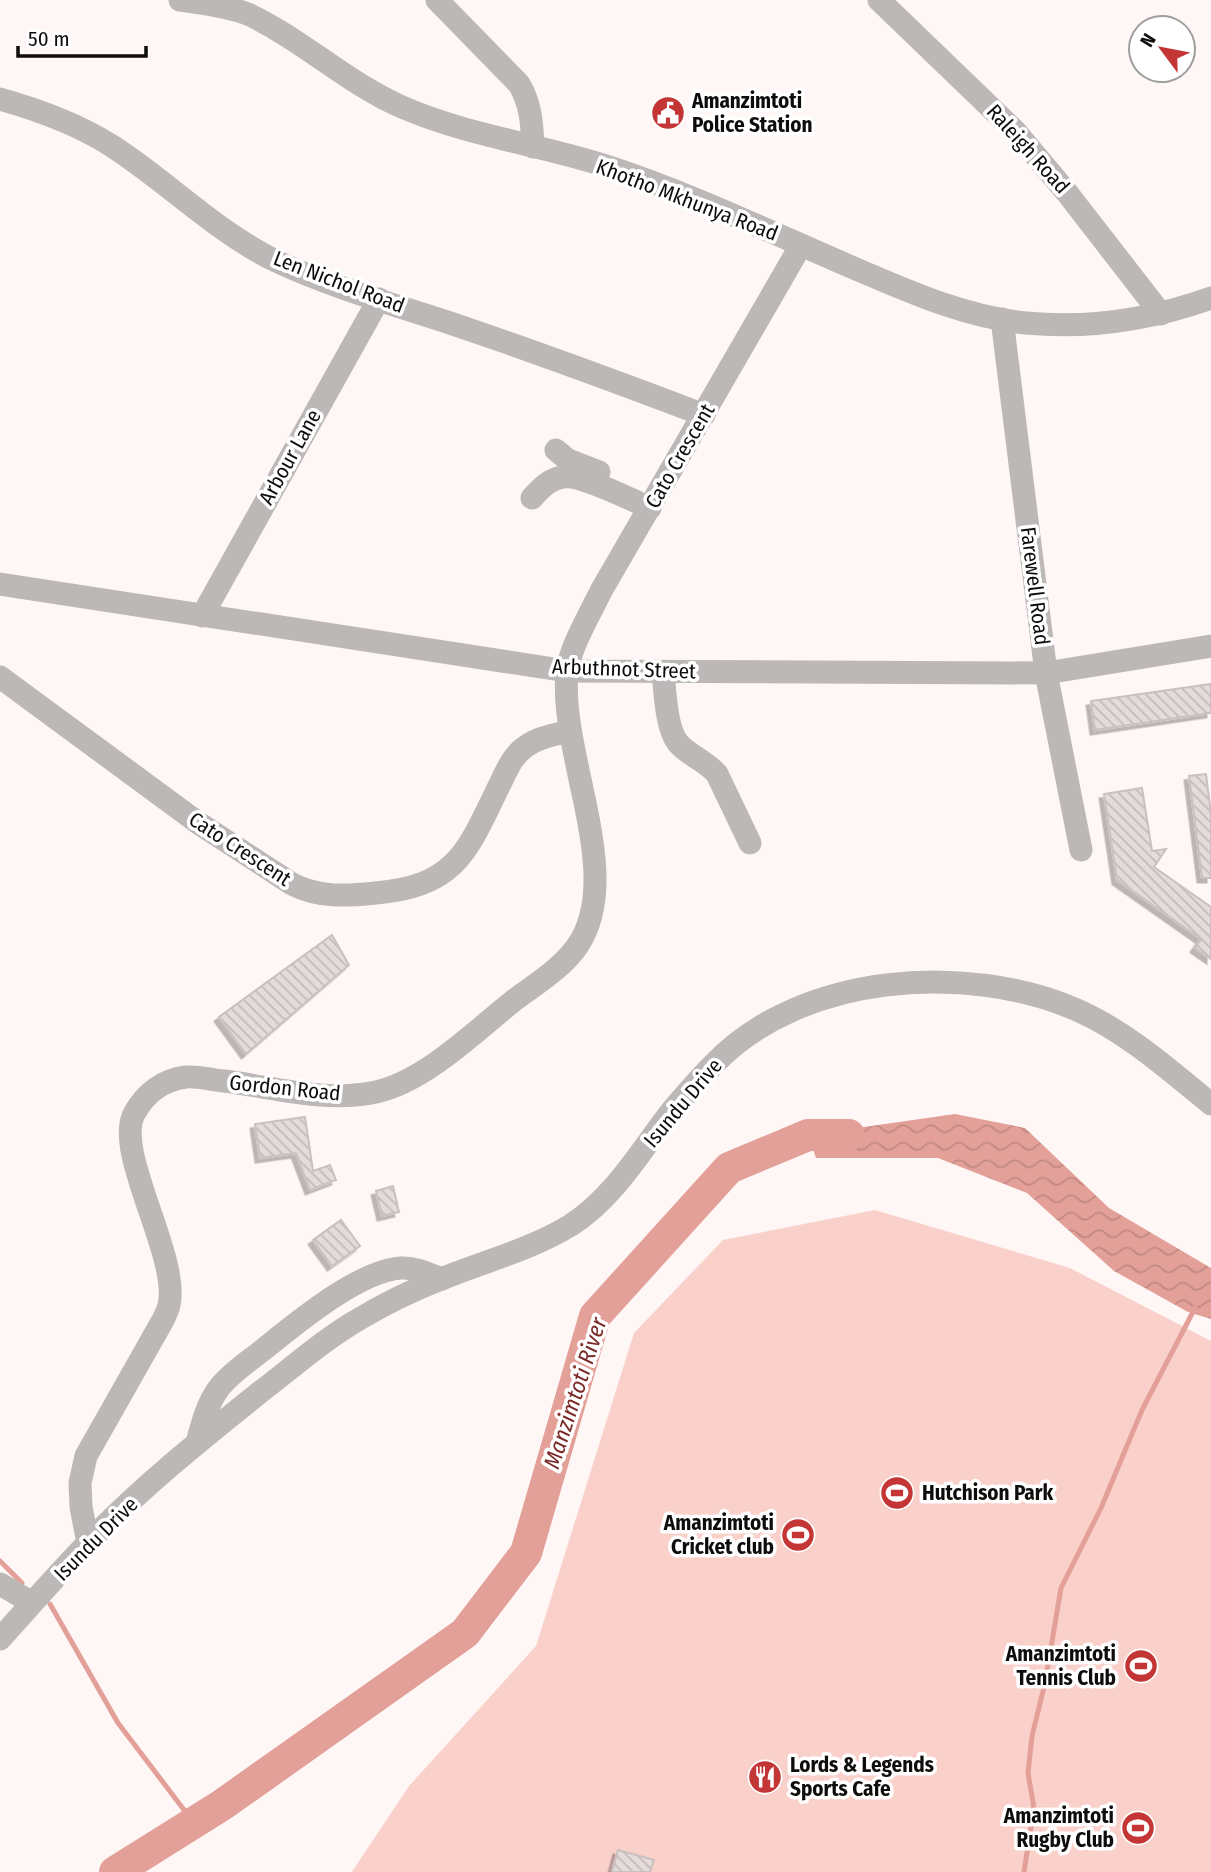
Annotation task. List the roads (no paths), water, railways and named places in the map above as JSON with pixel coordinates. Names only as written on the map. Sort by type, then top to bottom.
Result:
[{"type":"street","name":"Khotho Mkhunya Road","points":[[180,0],[248,14],[282,33],[376,95],[405,108],[603,165],[672,191],[935,303],[1027,323],[1081,323],[1115,322],[1161,314],[1211,298]]},
{"type":"street","points":[[437,0],[519,84],[530,109],[533,147]]},
{"type":"street","name":"Raleigh Road","points":[[879,0],[1014,131],[1068,194],[1161,314]]},
{"type":"street","name":"Len Nichol Road","points":[[0,99],[55,117],[105,141],[239,240],[276,261],[570,364],[704,415]]},
{"type":"street","name":"Cato Crescent","points":[[567,671],[578,639],[601,592],[801,245]]},
{"type":"street","name":"Arbour Lane","points":[[202,616],[379,299]]},
{"type":"street","name":"Farewell Road","points":[[1002,319],[1046,673],[1081,850]]},
{"type":"street","points":[[556,450],[568,460],[654,501]]},
{"type":"street","points":[[532,498],[554,479],[566,476],[654,501]]},
{"type":"street","name":"Arbuthnot Street","points":[[0,584],[567,671],[1046,673],[1211,646]]},
{"type":"street","name":"Gordon Road","points":[[88,1543],[81,1507],[80,1483],[86,1456],[170,1304],[170,1287],[163,1256],[131,1141],[134,1115],[155,1087],[188,1077],[327,1096],[377,1092],[398,1085],[428,1068],[557,967],[576,948],[592,918],[596,865],[570,731],[567,671]]},
{"type":"street","points":[[663,672],[673,734],[677,743],[718,774],[750,843]]},
{"type":"street","name":"Cato Crescent","points":[[0,677],[197,822],[282,878],[307,892],[342,896],[388,892],[437,878],[460,860],[480,826],[513,757],[540,738],[570,731]]},
{"type":"street","name":"Isundu Drive","points":[[0,1639],[88,1543],[197,1443],[315,1349],[356,1321],[393,1301],[442,1279],[515,1253],[575,1223],[613,1188],[675,1107],[717,1060],[758,1029],[791,1011],[852,991],[890,984],[927,981],[1007,988],[1079,1011],[1132,1042],[1211,1104]]},
{"type":"street","name":"Isundu Drive","points":[[197,1443],[211,1400],[220,1387],[314,1311],[347,1289],[400,1268],[418,1270],[442,1279]]},
{"type":"street","points":[[0,1584],[32,1603]]},
{"type":"water","points":[[955,1114],[1025,1128],[1109,1208],[1211,1268],[1211,1319],[1188,1312],[1114,1271],[1027,1193],[938,1158],[816,1158],[808,1135]]},
{"type":"waterway","name":"Manzimtoti River","points":[[115,1872],[222,1805],[465,1633],[526,1553],[595,1316],[729,1168],[808,1135],[849,1135]]},
{"type":"waterway","points":[[1024,1872],[1034,1808],[1028,1773],[1032,1736],[1045,1683],[1061,1588],[1101,1508],[1142,1410],[1195,1308]]},
{"type":"waterway","points":[[0,1561],[22,1583]]},
{"type":"waterway","points":[[50,1604],[118,1723],[194,1823]]},
{"type":"place","name":"Amanzimtoti Police Station","points":[[668,113]]},
{"type":"place","name":"Hutchison Park","points":[[897,1493]]},
{"type":"place","name":"Amanzimtoti Cricket club","points":[[798,1535]]},
{"type":"place","name":"Amanzimtoti Tennis Club","points":[[1141,1666]]},
{"type":"place","name":"Lords & Legends Sports Cafe","points":[[765,1777]]},
{"type":"place","name":"Amanzimtoti Rugby Club","points":[[1138,1828]]}]
